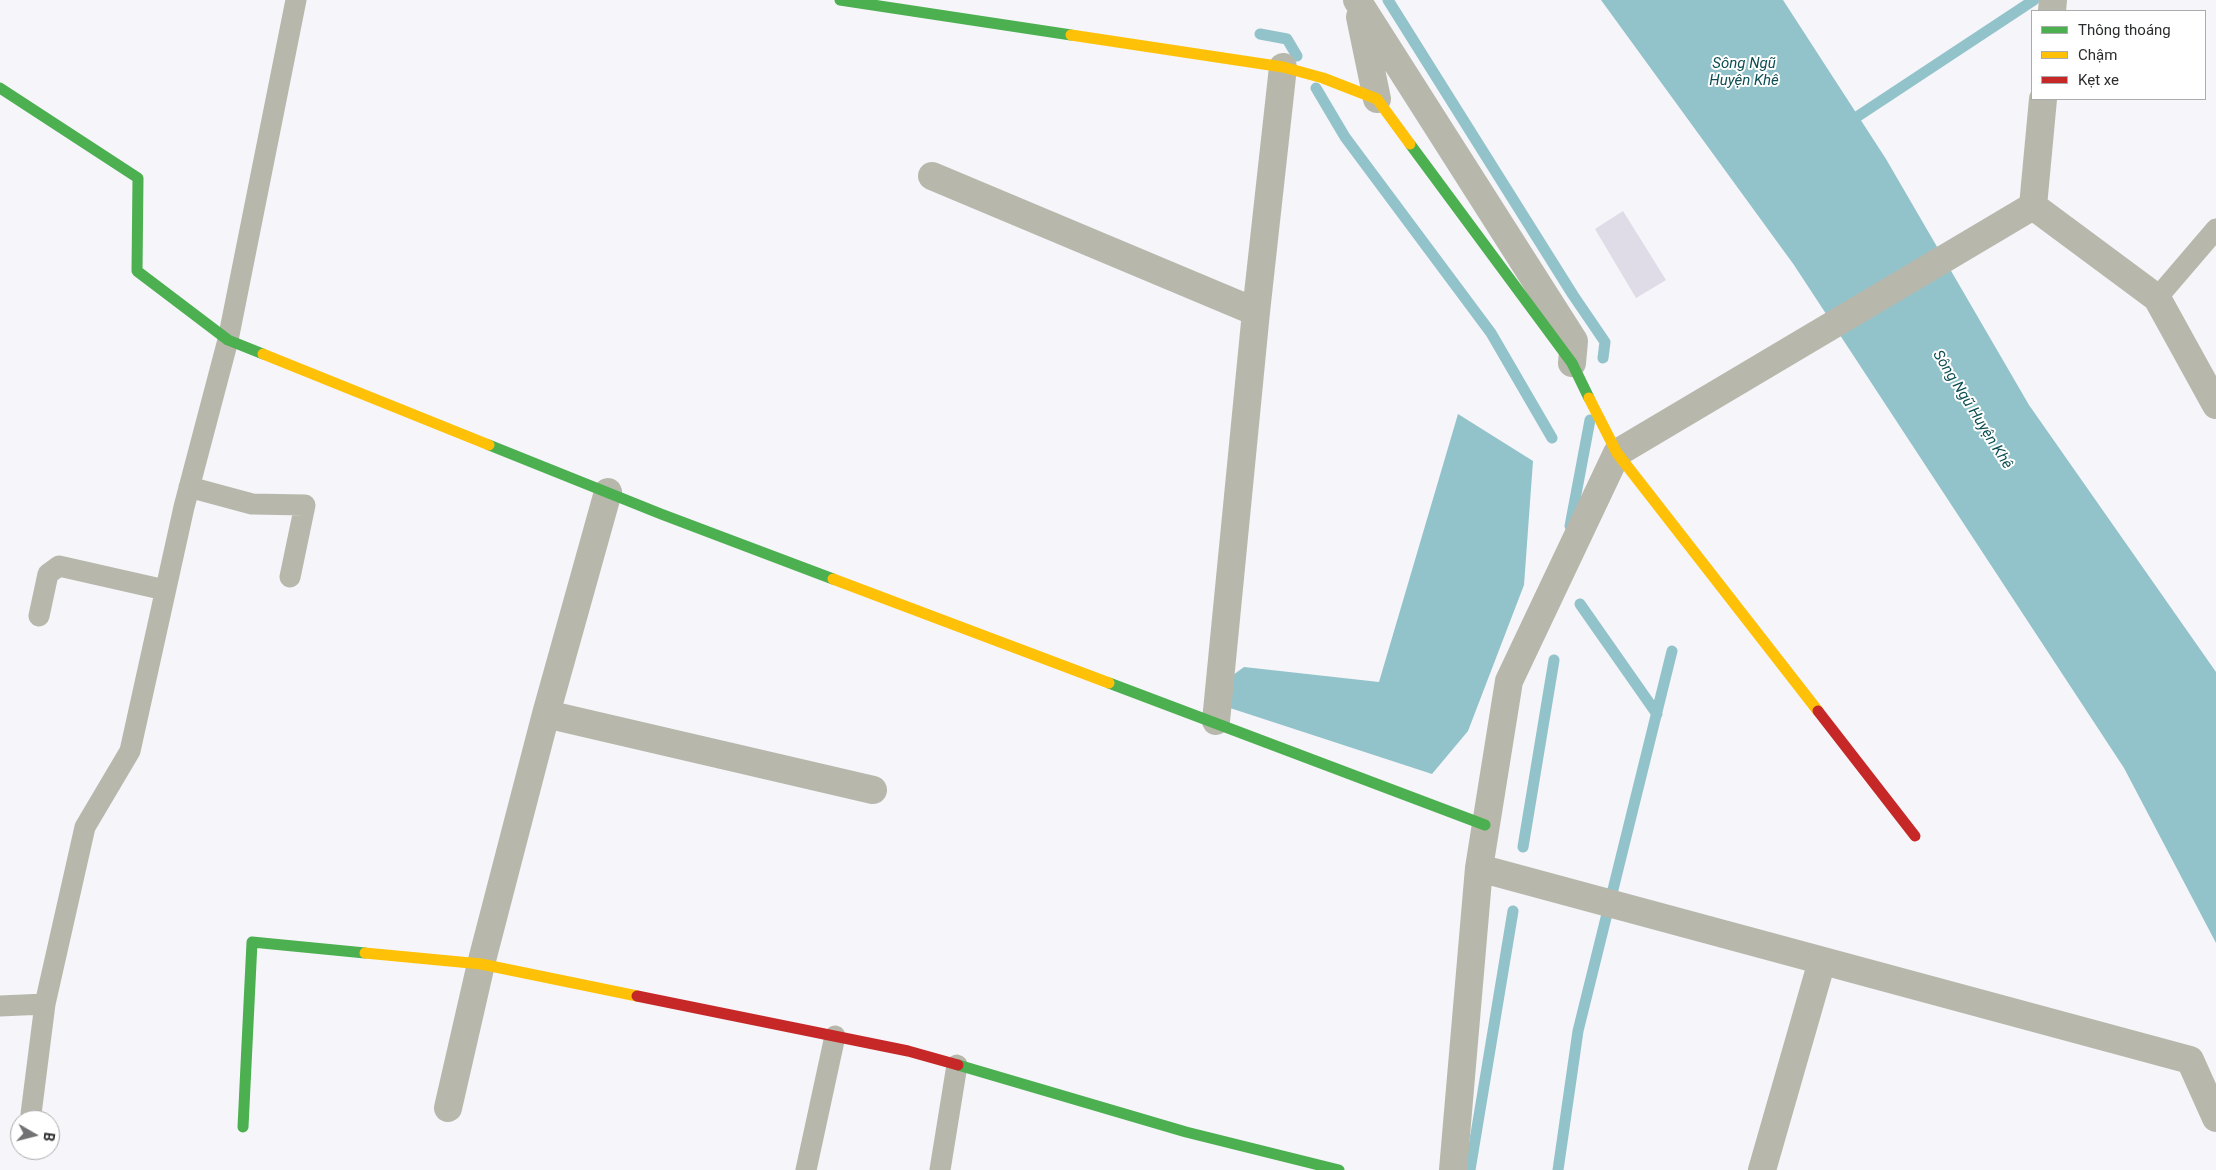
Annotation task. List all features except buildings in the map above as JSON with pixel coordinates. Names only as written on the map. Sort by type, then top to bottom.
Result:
[{"type":"street","points":[[840,0],[1283,67],[1323,78],[1377,99]]},
{"type":"street","points":[[1357,0],[1377,99],[1572,363],[1616,453],[1915,836]]},
{"type":"street","points":[[1357,0],[1574,342],[1572,363]]},
{"type":"street","points":[[1216,722],[1256,312],[1283,67]]},
{"type":"street","points":[[0,88],[138,178],[137,271],[228,340],[608,492],[1485,825]]},
{"type":"street","points":[[2026,210],[2043,100]]},
{"type":"street","points":[[932,176],[1256,312]]},
{"type":"street","points":[[2026,210],[2157,298],[2216,405]]},
{"type":"street","points":[[1454,1170],[1479,868],[1509,681],[1616,453],[2026,210]]},
{"type":"street","points":[[448,1108],[481,964],[546,714],[608,492]]},
{"type":"street","points":[[546,714],[873,790]]},
{"type":"street","points":[[1479,868],[2190,1060],[2216,1118]]},
{"type":"street","points":[[243,1127],[252,942],[481,964],[908,1051],[1186,1132],[1339,1170]]},
{"type":"street","points":[[1762,1170],[1822,961]]},
{"type":"lane","points":[[32,1110],[45,1004],[84,827],[130,751],[189,486],[228,340],[296,0]]},
{"type":"lane","points":[[2157,298],[2216,229]]},
{"type":"lane","points":[[189,486],[252,504],[305,505],[290,577]]},
{"type":"lane","points":[[38,616],[48,574],[59,566],[165,590]]},
{"type":"lane","points":[[0,1006],[45,1004]]},
{"type":"lane","points":[[806,1170],[835,1036]]},
{"type":"lane","points":[[940,1170],[957,1065]]},
{"type":"water","name":"Sông Ngũ Huyện Khê","points":[[1601,0],[1783,0],[1886,159],[2029,405],[2216,672],[2216,943],[2124,768],[1794,265]]},
{"type":"water","points":[[1458,414],[1533,461],[1524,585],[1468,731],[1432,774],[1230,708],[1233,675],[1244,667],[1379,682]]},
{"type":"waterway","points":[[1388,0],[1573,295],[1605,342],[1603,358]]},
{"type":"waterway","points":[[1846,124],[2034,0]]},
{"type":"waterway","points":[[1260,34],[1287,39],[1297,56]]},
{"type":"waterway","points":[[1316,88],[1345,137],[1491,333],[1552,438]]},
{"type":"waterway","points":[[1570,526],[1590,420]]},
{"type":"waterway","points":[[1580,604],[1657,714]]},
{"type":"waterway","points":[[1558,1170],[1578,1031],[1672,651]]},
{"type":"waterway","points":[[1523,847],[1554,660]]},
{"type":"waterway","points":[[1470,1170],[1513,911]]},
{"type":"traffic: fast","points":[[840,0],[1071,35]]},
{"type":"traffic: fast","points":[[0,88],[138,178],[137,271],[228,340],[263,354]]},
{"type":"traffic: fast","points":[[1410,144],[1572,363],[1589,398]]},
{"type":"traffic: fast","points":[[489,445],[661,514],[833,579]]},
{"type":"traffic: fast","points":[[1109,683],[1485,825]]},
{"type":"traffic: fast","points":[[243,1127],[252,942],[365,953]]},
{"type":"traffic: fast","points":[[958,1065],[1186,1132],[1339,1170]]},
{"type":"traffic: slow","points":[[1071,35],[1283,67],[1323,78],[1377,99],[1410,144]]},
{"type":"traffic: slow","points":[[263,354],[489,445]]},
{"type":"traffic: slow","points":[[1589,398],[1617,453],[1818,711]]},
{"type":"traffic: slow","points":[[833,579],[1109,683]]},
{"type":"traffic: slow","points":[[365,953],[481,964],[637,996]]},
{"type":"traffic: jam","points":[[1818,711],[1915,836]]},
{"type":"traffic: jam","points":[[637,996],[908,1051],[958,1065]]}]
